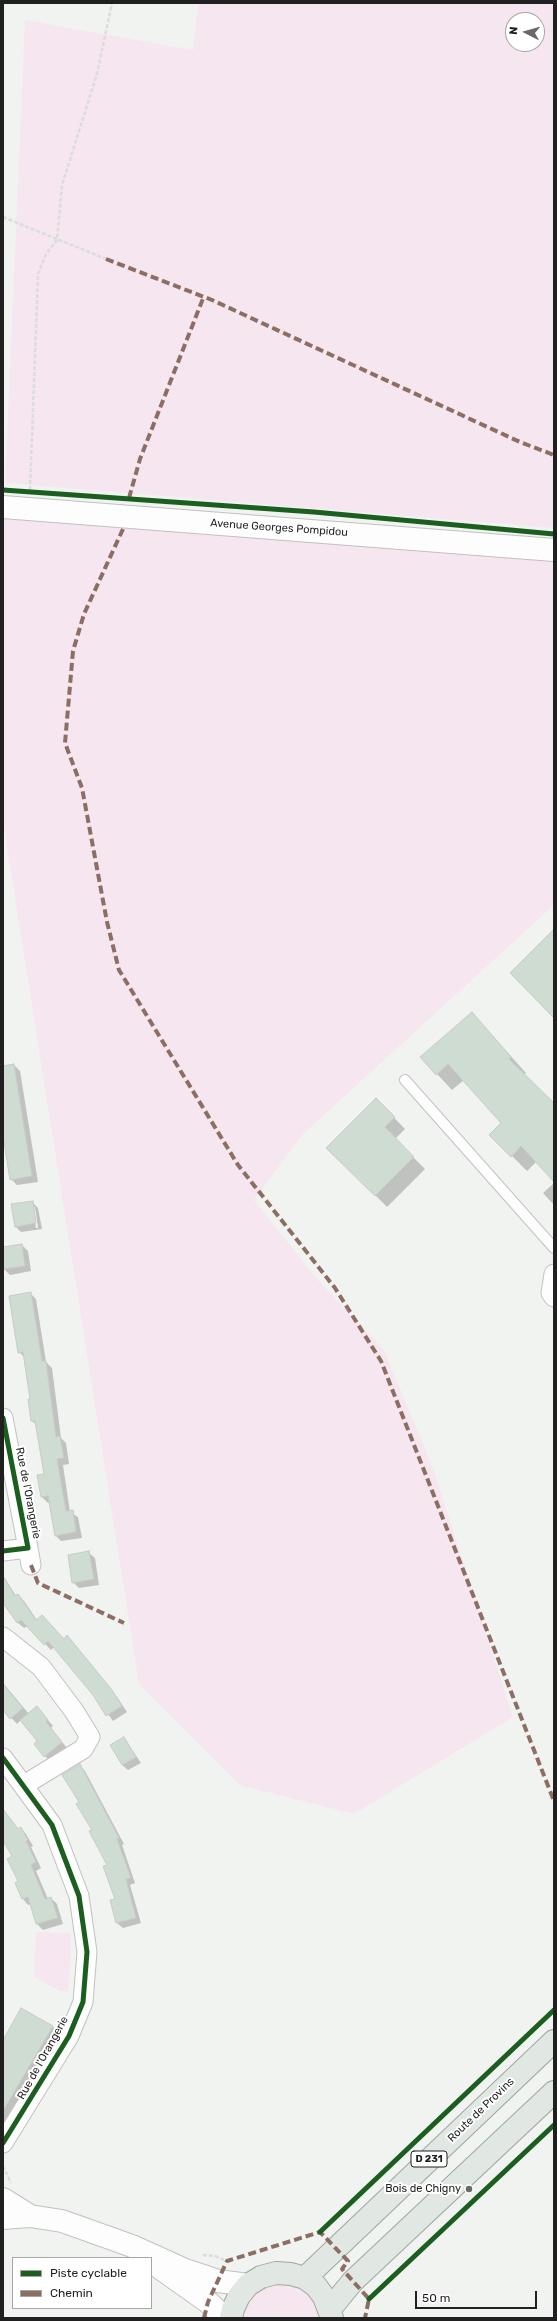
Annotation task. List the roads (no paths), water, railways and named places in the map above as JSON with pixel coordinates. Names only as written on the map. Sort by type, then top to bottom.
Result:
[{"type":"main road","name":"Avenue Georges Pompidou","points":[[3,506],[554,550]]},
{"type":"main road","name":"Route de Provins","points":[[305,2278],[554,2041]]},
{"type":"main road","points":[[331,2313],[353,2281],[554,2092]]},
{"type":"main road","points":[[3,2199],[30,2216]]},
{"type":"main road","points":[[3,2218],[30,2216],[62,2221],[185,2270],[218,2281],[248,2285]]},
{"type":"main road","points":[[152,2262],[208,2302],[225,2318]]},
{"type":"main road","points":[[231,2318],[232,2309],[239,2296],[248,2285],[261,2277],[276,2273],[291,2274],[305,2278],[316,2286],[324,2296],[331,2313]]},
{"type":"street","points":[[554,1274],[551,1293],[554,1297]]},
{"type":"street","name":"Rue de l'Orangerie","points":[[3,1418],[30,1556],[3,1551]]},
{"type":"street","points":[[3,1637],[41,1667],[74,1711],[90,1737],[83,1749],[24,1785]]},
{"type":"street","name":"Rue de l'Orangerie","points":[[3,1758],[24,1785],[52,1826],[79,1896],[86,1952],[86,1969],[82,2002],[69,2036],[3,2143]]},
{"type":"lane","points":[[405,1080],[554,1248]]},
{"type":"place","name":"Bois de Chigny","points":[[469,2189]]}]
